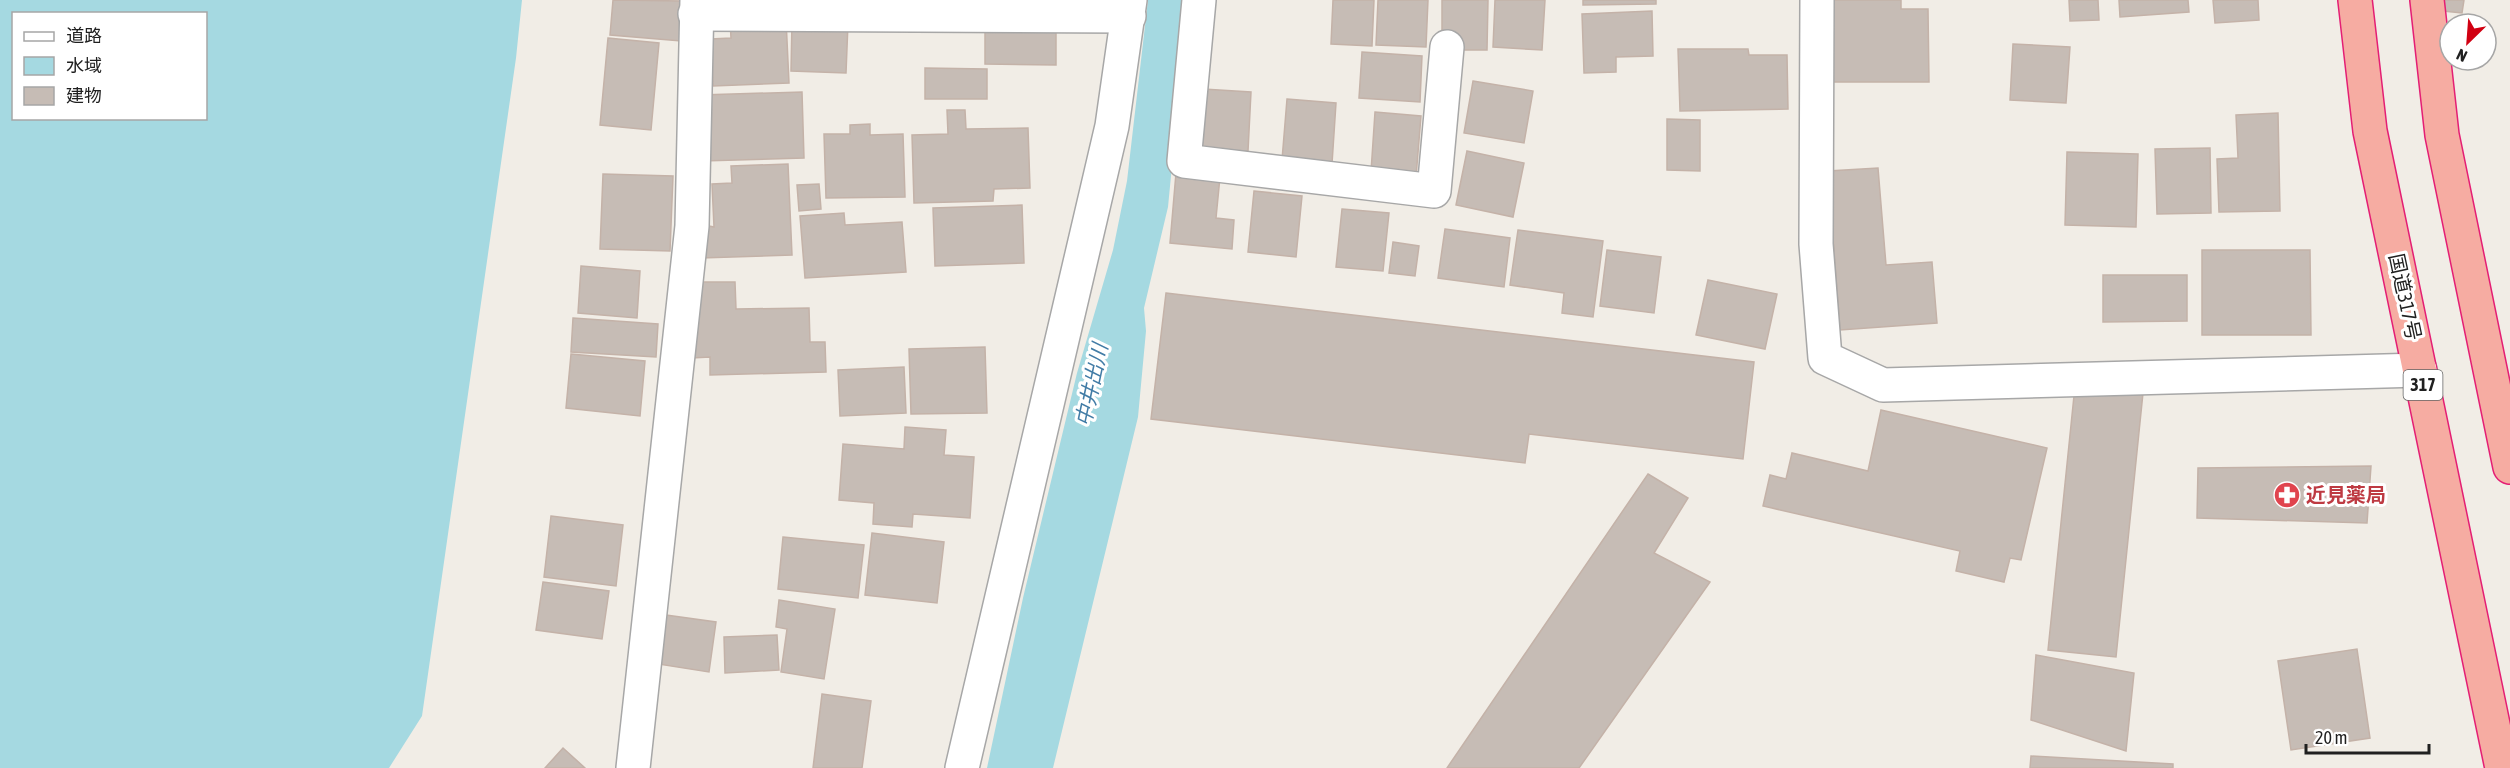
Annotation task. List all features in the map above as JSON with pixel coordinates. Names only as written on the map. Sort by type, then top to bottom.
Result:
[{"type":"highway","name":"国道317号","points":[[2355,0],[2370,131],[2502,768]]},
{"type":"highway","points":[[2427,0],[2442,135],[2510,467]]},
{"type":"street","points":[[1199,0],[1184,161],[1434,191],[1447,48]]},
{"type":"street","points":[[1817,0],[1816,244],[1825,358],[1883,385],[2420,370]]},
{"type":"street","points":[[633,768],[692,226],[696,7],[1129,8],[1112,126],[962,768]]},
{"type":"water","points":[[0,0],[522,0],[516,58],[422,716],[389,768],[0,768]]},
{"type":"water","name":"中井出川","points":[[1148,0],[1188,0],[1168,207],[1144,308],[1146,331],[1138,417],[1053,768],[987,768],[1023,598],[1077,373],[1113,250],[1127,181]]},
{"type":"building","points":[[613,0],[684,1],[681,41],[610,35]]},
{"type":"building","points":[[1333,0],[1374,0],[1372,46],[1331,44]]},
{"type":"building","points":[[1378,0],[1428,0],[1426,47],[1376,45]]},
{"type":"building","points":[[1442,0],[1488,0],[1487,50],[1453,50],[1442,34]]},
{"type":"building","points":[[1495,0],[1545,0],[1542,50],[1493,47]]},
{"type":"building","points":[[1583,0],[1656,0],[1656,4],[1583,5]]},
{"type":"building","points":[[1826,0],[1901,0],[1901,9],[1928,9],[1929,82],[1827,82]]},
{"type":"building","points":[[2069,0],[2098,0],[2099,20],[2070,21]]},
{"type":"building","points":[[2119,0],[2188,0],[2189,12],[2120,17]]},
{"type":"building","points":[[2213,0],[2258,0],[2259,20],[2215,23]]},
{"type":"building","points":[[2434,0],[2464,0],[2462,12],[2433,10]]},
{"type":"building","points":[[1652,11],[1653,56],[1616,57],[1616,72],[1584,73],[1582,14]]},
{"type":"building","points":[[786,19],[789,83],[713,86],[711,39],[731,38],[730,21]]},
{"type":"building","points":[[985,21],[1056,23],[1056,65],[985,64]]},
{"type":"building","points":[[792,22],[848,23],[846,73],[791,71]]},
{"type":"building","points":[[608,38],[659,43],[651,130],[600,125]]},
{"type":"building","points":[[2013,44],[2070,47],[2066,103],[2010,100]]},
{"type":"building","points":[[1678,49],[1748,49],[1749,55],[1787,55],[1788,109],[1680,111]]},
{"type":"building","points":[[1362,52],[1422,56],[1420,102],[1359,98]]},
{"type":"building","points":[[925,68],[987,69],[987,99],[925,99]]},
{"type":"building","points":[[1473,81],[1533,91],[1524,143],[1464,133]]},
{"type":"building","points":[[1203,89],[1251,92],[1248,151],[1200,149]]},
{"type":"building","points":[[802,92],[804,158],[702,161],[700,95]]},
{"type":"building","points":[[1287,99],[1336,103],[1332,164],[1282,160]]},
{"type":"building","points":[[947,110],[965,110],[966,129],[1028,128],[1030,188],[994,189],[993,201],[914,203],[912,135],[948,134]]},
{"type":"building","points":[[1375,112],[1421,116],[1416,177],[1371,172]]},
{"type":"building","points":[[2278,113],[2280,211],[2219,212],[2217,159],[2238,158],[2236,115]]},
{"type":"building","points":[[1667,119],[1700,120],[1700,171],[1667,170]]},
{"type":"building","points":[[870,124],[870,135],[903,134],[905,197],[826,198],[824,134],[850,134],[850,125]]},
{"type":"building","points":[[2210,148],[2211,213],[2157,214],[2155,149]]},
{"type":"building","points":[[1467,151],[1524,163],[1513,217],[1456,205]]},
{"type":"building","points":[[2067,152],[2138,154],[2136,227],[2065,225]]},
{"type":"building","points":[[788,164],[792,255],[701,258],[699,224],[714,227],[712,184],[732,183],[731,166]]},
{"type":"building","points":[[1878,168],[1886,265],[1932,262],[1937,323],[1840,330],[1828,171]]},
{"type":"building","points":[[1176,173],[1220,177],[1216,218],[1234,220],[1232,249],[1170,243]]},
{"type":"building","points":[[603,174],[673,176],[670,251],[600,249]]},
{"type":"building","points":[[819,184],[821,209],[799,211],[797,185]]},
{"type":"building","points":[[1254,191],[1302,196],[1296,257],[1248,252]]},
{"type":"building","points":[[1022,205],[1024,263],[935,266],[933,208]]},
{"type":"building","points":[[1342,209],[1389,213],[1383,271],[1336,267]]},
{"type":"building","points":[[844,213],[845,225],[902,222],[906,272],[805,278],[800,216]]},
{"type":"building","points":[[1445,229],[1510,238],[1504,287],[1438,278]]},
{"type":"building","points":[[1518,230],[1603,241],[1593,317],[1562,313],[1564,293],[1510,285]]},
{"type":"building","points":[[1393,242],[1419,246],[1415,276],[1389,273]]},
{"type":"building","points":[[1607,250],[1661,257],[1654,313],[1600,306]]},
{"type":"building","points":[[2202,250],[2310,250],[2311,335],[2202,335]]},
{"type":"building","points":[[581,266],[640,271],[637,318],[578,313]]},
{"type":"building","points":[[2103,275],[2187,275],[2187,321],[2103,322]]},
{"type":"building","points":[[1708,280],[1777,294],[1765,349],[1696,335]]},
{"type":"building","points":[[690,282],[735,282],[736,309],[809,308],[810,342],[825,342],[826,372],[710,375],[710,357],[692,358]]},
{"type":"building","points":[[1166,293],[1754,362],[1743,459],[1529,434],[1525,463],[1151,419]]},
{"type":"building","points":[[573,318],[658,324],[656,357],[571,352]]},
{"type":"building","points":[[985,347],[987,413],[911,414],[909,349]]},
{"type":"building","points":[[571,354],[645,361],[640,416],[566,408]]},
{"type":"building","points":[[904,367],[906,413],[840,416],[838,370]]},
{"type":"building","points":[[2075,386],[2143,393],[2116,657],[2048,650]]},
{"type":"building","points":[[1881,410],[2047,448],[2021,560],[2010,558],[2004,582],[1956,571],[1960,551],[1763,506],[1770,475],[1786,479],[1792,453],[1868,471]]},
{"type":"building","points":[[905,427],[946,430],[944,455],[974,457],[970,518],[913,514],[912,527],[873,524],[874,503],[839,500],[843,444],[904,449]]},
{"type":"building","points":[[2371,466],[2367,523],[2197,518],[2198,468]]},
{"type":"building","points":[[1648,474],[1688,498],[1654,553],[1710,582],[1579,768],[1447,768]]},
{"type":"building","points":[[551,516],[623,525],[616,586],[544,577]]},
{"type":"building","points":[[872,533],[944,542],[937,603],[865,595]]},
{"type":"building","points":[[783,537],[864,545],[858,598],[778,589]]},
{"type":"building","points":[[543,582],[609,591],[602,639],[536,630]]},
{"type":"building","points":[[779,600],[835,609],[824,679],[781,672],[787,629],[776,627]]},
{"type":"building","points":[[666,615],[716,622],[709,672],[658,664]]},
{"type":"building","points":[[777,635],[779,670],[725,673],[724,637]]},
{"type":"building","points":[[2357,649],[2370,738],[2291,750],[2278,661]]},
{"type":"building","points":[[2036,655],[2134,673],[2126,751],[2031,720]]},
{"type":"building","points":[[822,694],[871,701],[862,768],[813,768]]},
{"type":"building","points":[[563,748],[585,768],[545,768]]},
{"type":"building","points":[[2031,756],[2173,764],[2173,768],[2030,768]]},
{"type":"place","name":"近見薬局","points":[[2287,495]]}]
